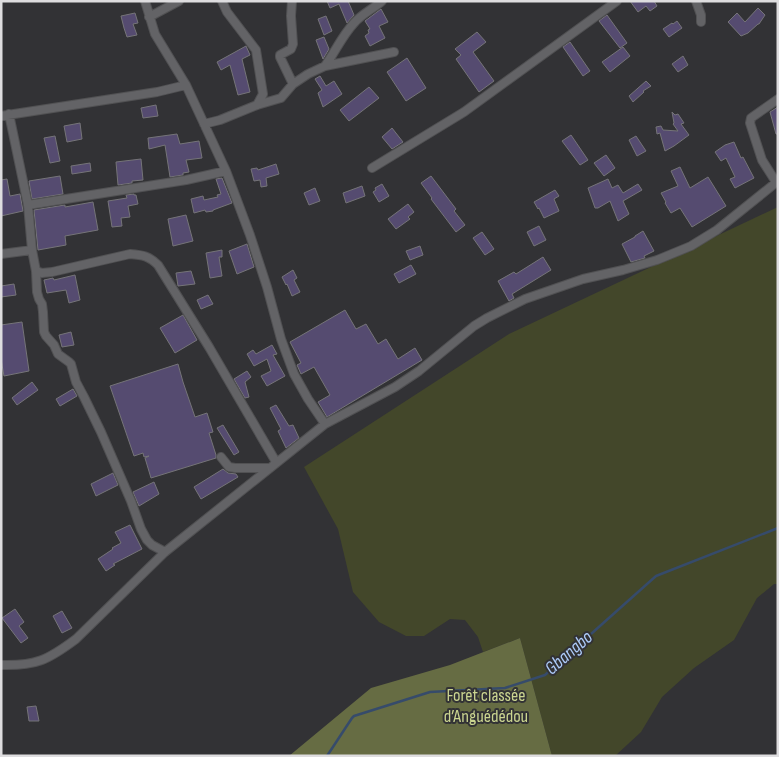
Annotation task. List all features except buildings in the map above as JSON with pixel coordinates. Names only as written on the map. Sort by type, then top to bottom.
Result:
[{"type":"street","points":[[145,1],[155,34],[186,85],[226,172],[250,235],[267,286],[281,339],[294,374],[325,424]]},
{"type":"street","points":[[150,16],[179,1]]},
{"type":"street","points":[[222,1],[226,12],[256,50],[263,94],[257,105]]},
{"type":"street","points":[[292,1],[293,44],[291,49],[280,55],[280,57],[293,84]]},
{"type":"street","points":[[325,66],[353,24],[364,13],[382,1]]},
{"type":"street","points":[[372,168],[464,112],[617,1]]},
{"type":"street","points":[[696,1],[701,15],[701,22]]},
{"type":"street","points":[[204,124],[281,98],[293,84],[325,66],[394,52]]},
{"type":"street","points":[[165,552],[147,540],[76,382],[71,364],[58,354],[54,344],[44,332],[42,304],[37,292],[28,205],[5,115],[157,92],[186,85]]},
{"type":"street","points":[[1,665],[23,665],[38,662],[52,656],[76,639],[165,552],[276,462],[325,424],[395,387],[418,372],[486,318],[525,299],[583,279],[657,260],[691,246],[718,230],[777,181],[762,160],[750,123],[751,118],[756,113],[778,99]]},
{"type":"street","points":[[28,205],[226,172]]},
{"type":"street","points":[[1,254],[32,250]]},
{"type":"street","points":[[36,272],[52,272],[130,254],[151,258],[158,265],[276,462]]},
{"type":"street","points":[[221,456],[229,467],[270,468]]},
{"type":"green space","points":[[778,207],[778,584],[774,584],[757,598],[734,640],[694,668],[662,697],[641,732],[615,756],[552,756],[520,638],[483,652],[478,637],[465,620],[450,619],[424,636],[406,636],[379,622],[353,592],[338,529],[304,467],[509,334]]},
{"type":"green space","name":"Forêt classée d’Anguédédou","points":[[520,638],[552,756],[289,756],[371,688],[450,665]]},
{"type":"waterway","name":"Gbangbo","points":[[327,756],[354,716],[430,692],[505,688],[545,675],[656,576],[778,528]]}]
